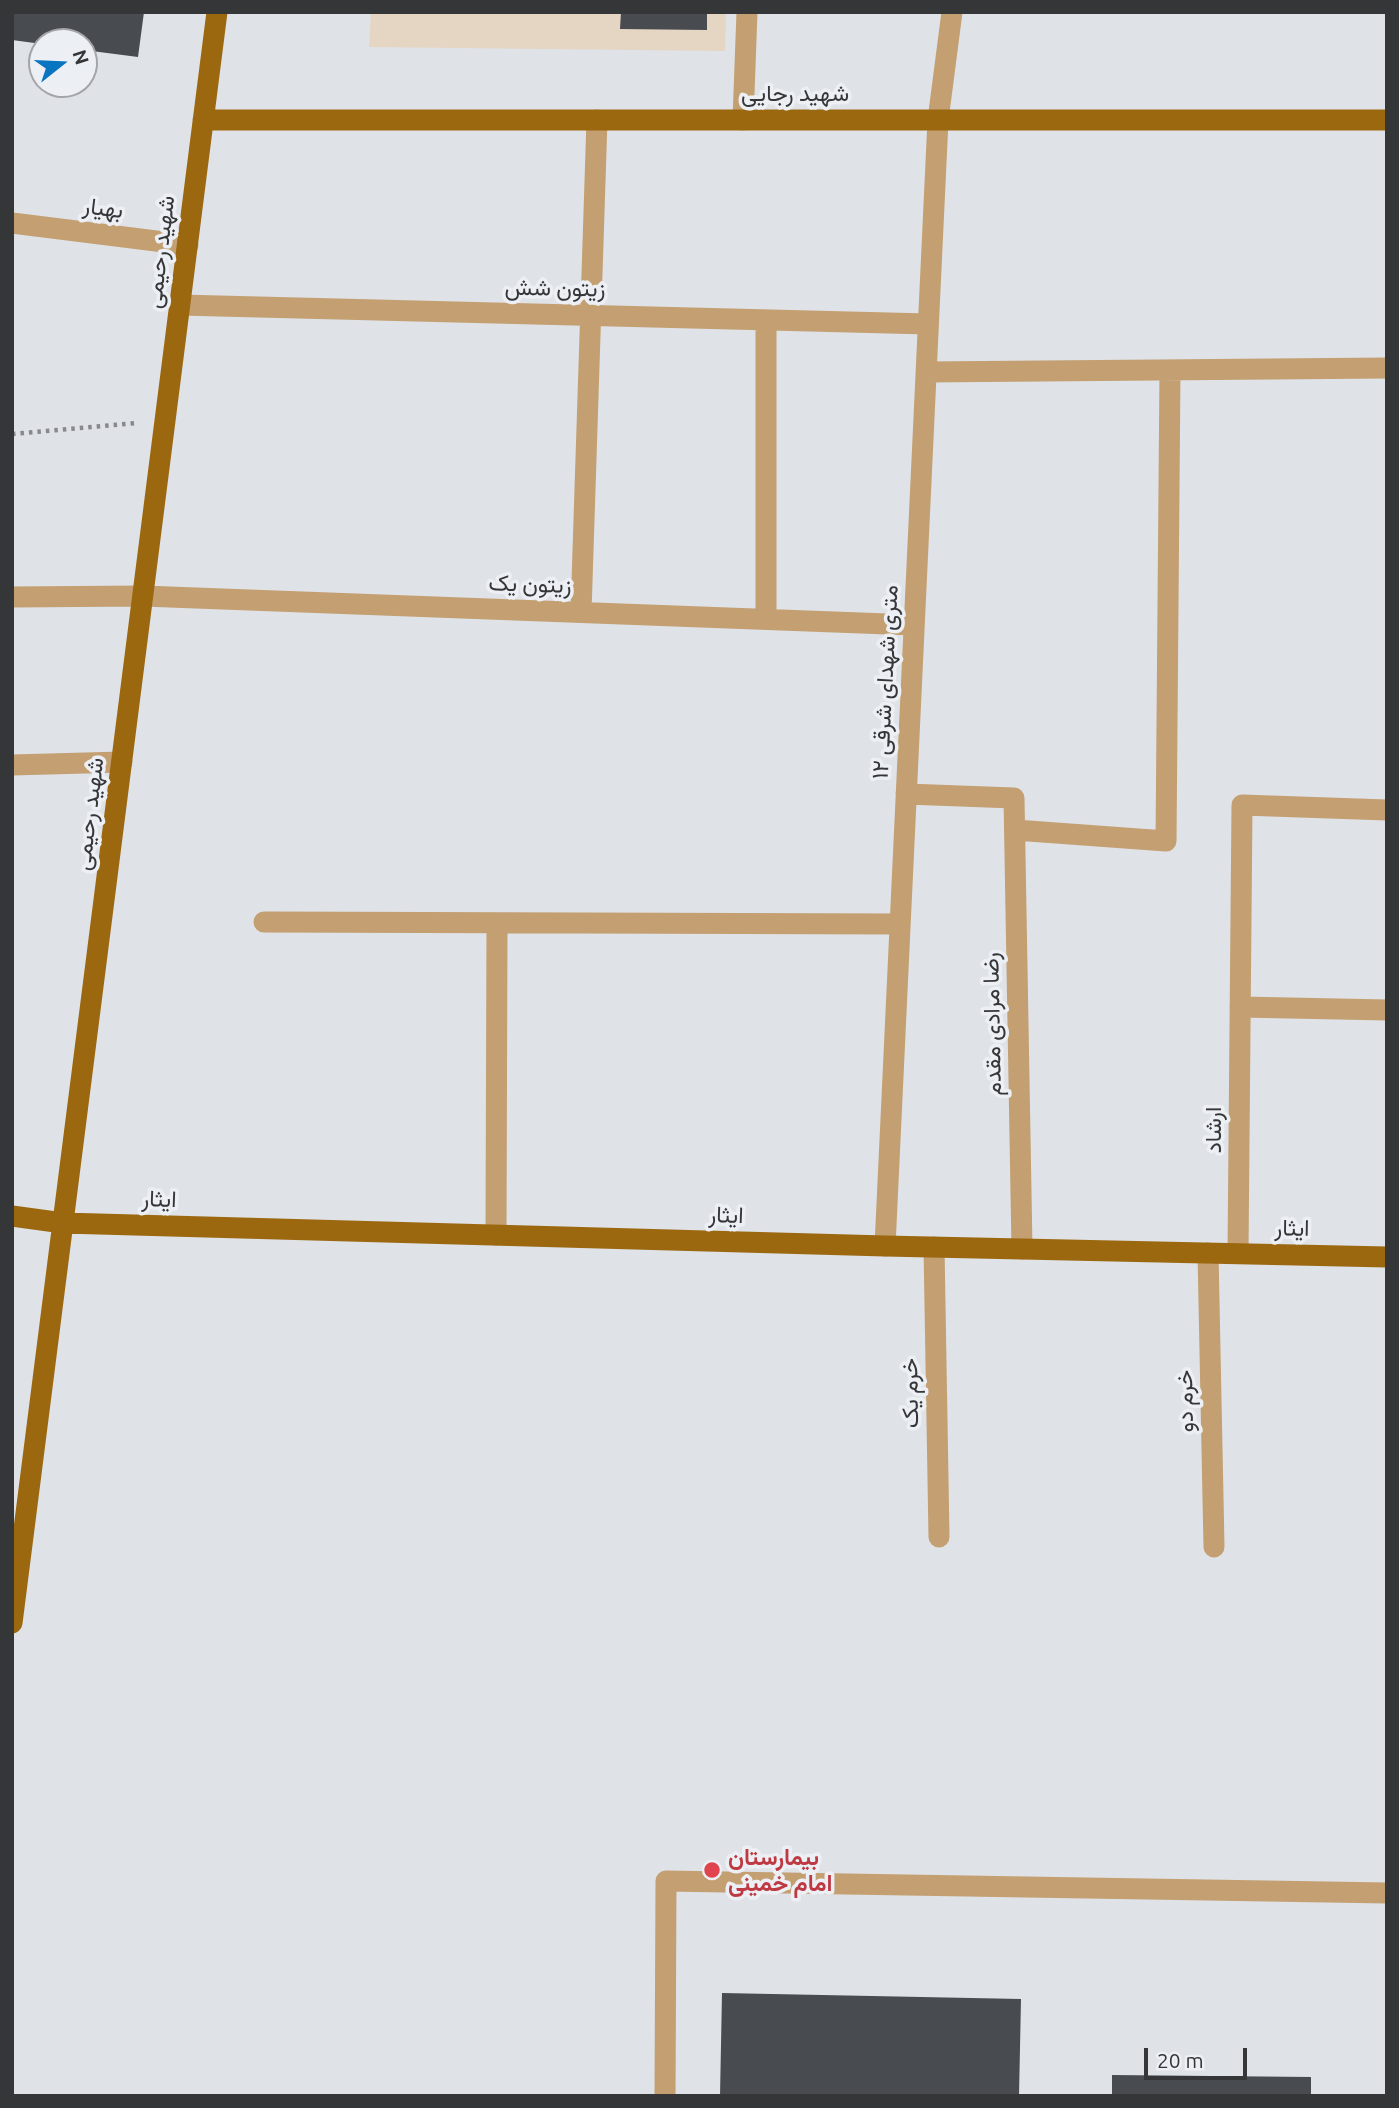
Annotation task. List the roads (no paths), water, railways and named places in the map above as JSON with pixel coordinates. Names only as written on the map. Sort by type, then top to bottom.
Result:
[{"type":"main road","name":"شهید رحیمی","points":[[12,1623],[217,12]]},
{"type":"main road","name":"شهید رجایی","points":[[203,120],[1387,120]]},
{"type":"main road","name":"ایثار","points":[[12,1216],[63,1223],[1387,1257]]},
{"type":"street","points":[[743,120],[747,12]]},
{"type":"street","name":"۱۲ متری شهدای شرقی","points":[[885,1246],[938,120],[952,12]]},
{"type":"street","points":[[581,612],[597,120]]},
{"type":"street","name":"بهیار","points":[[12,223],[188,245]]},
{"type":"street","name":"زیتون شش","points":[[180,305],[928,324]]},
{"type":"street","points":[[766,320],[766,619]]},
{"type":"street","points":[[926,372],[1387,368]]},
{"type":"street","points":[[1015,831],[1166,841],[1170,370]]},
{"type":"street","name":"زیتون یک","points":[[12,597],[143,596],[914,625]]},
{"type":"street","points":[[12,765],[122,762]]},
{"type":"street","name":"رضا مرادی مقدم","points":[[906,794],[1014,798],[1022,1249]]},
{"type":"street","name":"ارشاد","points":[[1238,1253],[1242,805],[1387,810]]},
{"type":"street","points":[[264,922],[900,925]]},
{"type":"street","points":[[496,1235],[497,923]]},
{"type":"street","points":[[1240,1007],[1387,1010]]},
{"type":"street","name":"خرم یک","points":[[934,1247],[939,1537]]},
{"type":"street","name":"خرم دو","points":[[1208,1253],[1214,1547]]},
{"type":"street","points":[[665,2096],[666,1881],[1387,1893]]},
{"type":"place","name":"بیمارستان امام خمینی","points":[[712,1870]]}]
